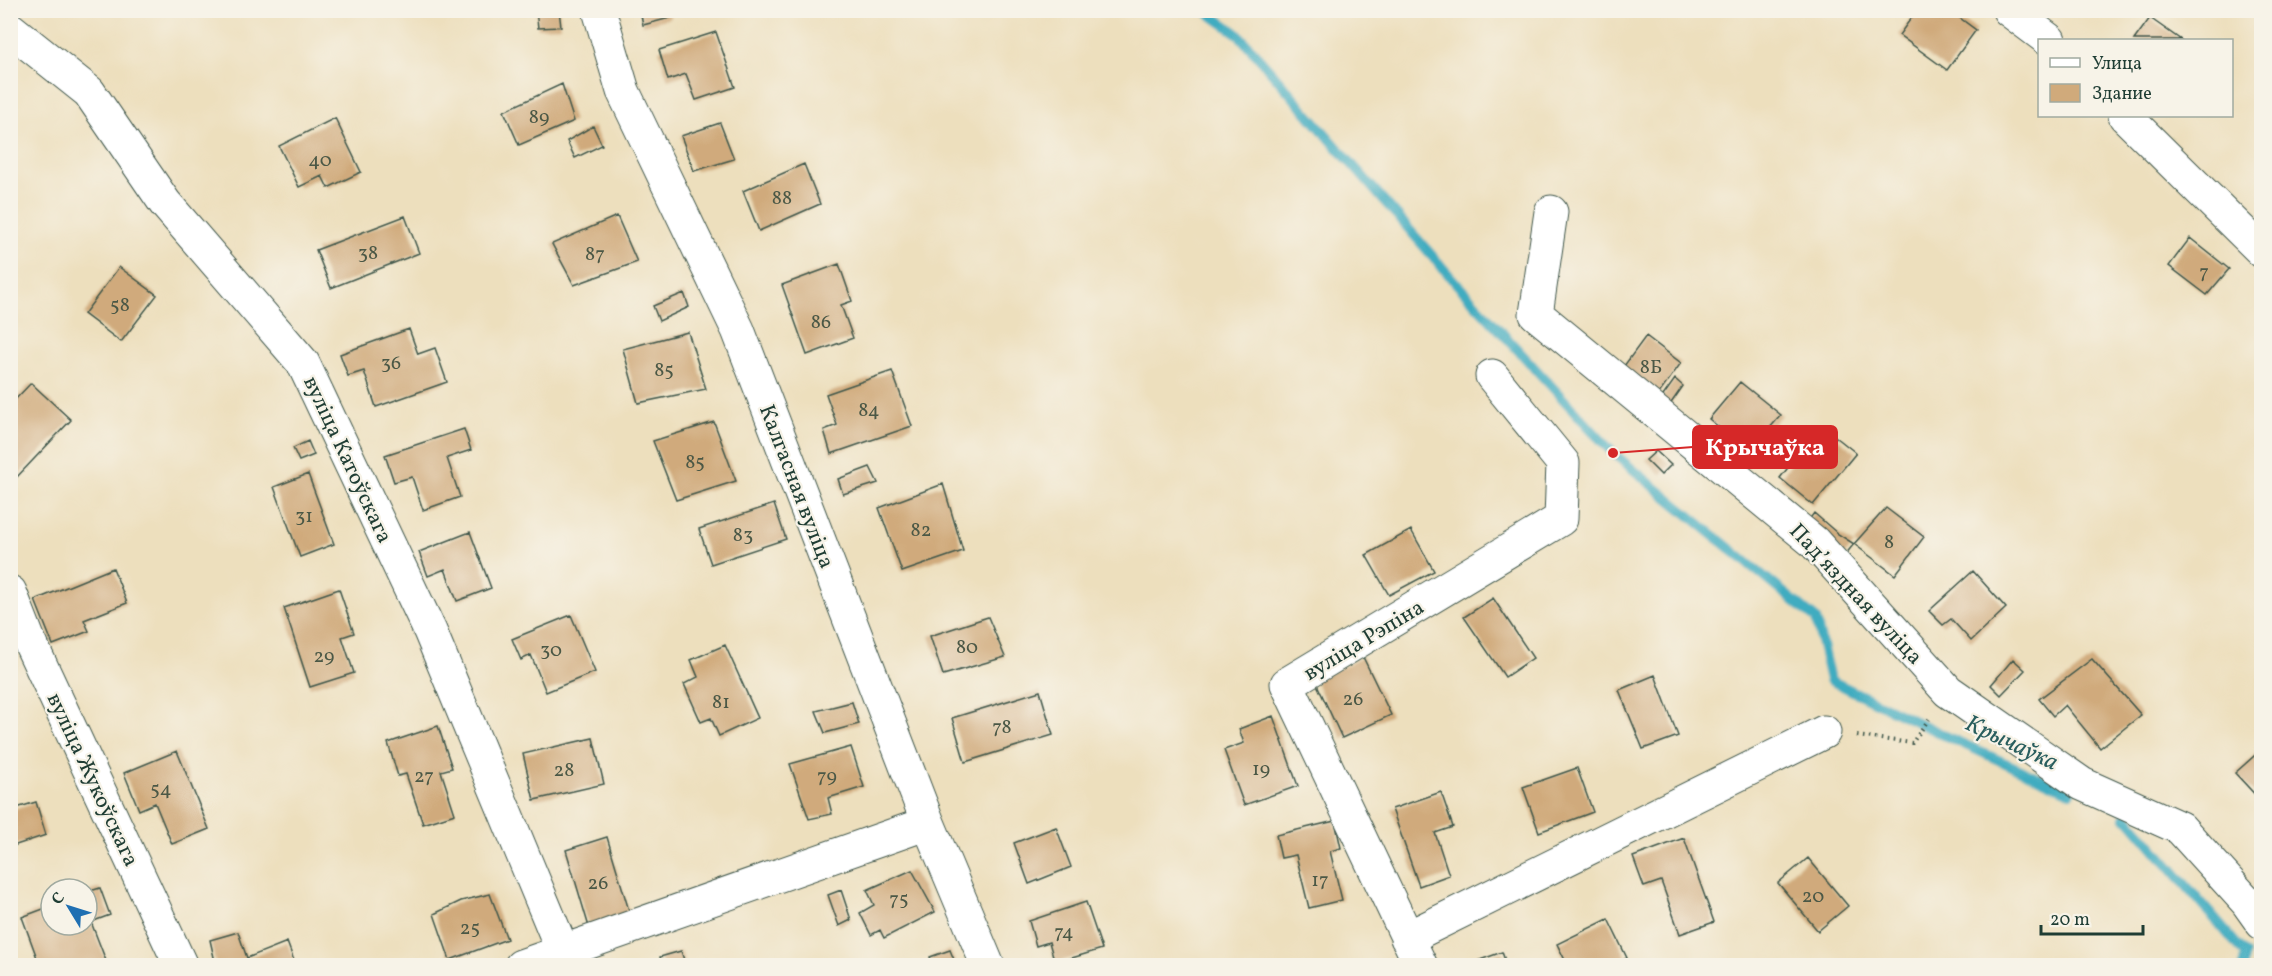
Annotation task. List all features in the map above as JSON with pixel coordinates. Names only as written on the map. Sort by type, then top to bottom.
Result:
[{"type":"street","name":"Калгасная вуліца","points":[[599,10],[623,91],[738,330],[928,823],[988,966]]},
{"type":"street","points":[[2009,10],[2048,39]]},
{"type":"street","name":"вуліца Катоўскага","points":[[10,29],[89,92],[165,203],[303,363],[430,631],[567,958]]},
{"type":"street","points":[[2126,117],[2262,251]]},
{"type":"street","name":"Падʼяздная вуліца","points":[[1551,212],[1536,314],[1814,542],[1948,691],[2082,784],[2180,828],[2247,902],[2262,923]]},
{"type":"street","name":"вуліца Рэпіна","points":[[1414,952],[1287,684],[1561,519],[1563,463],[1492,376]]},
{"type":"street","name":"вуліца Жукоўскага","points":[[10,592],[28,638],[181,966]]},
{"type":"street","points":[[1414,952],[1824,732]]},
{"type":"street","points":[[521,966],[567,958],[928,823]]},
{"type":"path","points":[[1824,732],[1912,743]]},
{"type":"building","points":[[536,10],[559,10],[561,27],[538,28]]},
{"type":"building","points":[[640,10],[669,10],[670,18],[643,25]]},
{"type":"building","points":[[1917,10],[1949,10],[1976,30],[1947,70],[1899,35]]},
{"type":"building","points":[[2150,18],[2180,39],[2135,39]]},
{"type":"building","points":[[716,32],[735,87],[696,100],[686,74],[668,80],[659,50]]},
{"type":"building","points":[[562,84],[574,121],[519,145],[504,111]]},
{"type":"building","points":[[335,118],[361,172],[328,188],[322,176],[299,187],[279,146]]},
{"type":"building","points":[[720,123],[734,159],[694,171],[681,136]]},
{"type":"building","points":[[593,126],[602,145],[575,158],[567,141]]},
{"type":"building","points":[[804,164],[820,204],[759,231],[743,191]]},
{"type":"building","points":[[405,216],[419,253],[331,288],[316,250]]},
{"type":"building","points":[[617,216],[637,262],[574,285],[552,244]]},
{"type":"building","points":[[2190,238],[2229,269],[2207,295],[2169,266]]},
{"type":"building","points":[[839,264],[852,301],[841,305],[853,338],[807,355],[782,285]]},
{"type":"building","points":[[119,267],[157,295],[121,342],[84,314]]},
{"type":"building","points":[[684,293],[689,307],[659,321],[653,306]]},
{"type":"building","points":[[409,329],[418,354],[435,348],[447,382],[376,407],[364,371],[348,376],[340,354]]},
{"type":"building","points":[[688,332],[706,389],[638,403],[623,349]]},
{"type":"building","points":[[1646,336],[1681,363],[1656,398],[1621,370]]},
{"type":"building","points":[[892,371],[912,426],[831,454],[824,430],[837,425],[826,394]]},
{"type":"building","points":[[1675,379],[1683,386],[1667,409],[1658,403]]},
{"type":"building","points":[[1740,382],[1781,415],[1749,452],[1709,419]]},
{"type":"building","points":[[31,383],[71,420],[16,478],[10,472],[10,405]]},
{"type":"building","points":[[714,422],[736,481],[676,500],[653,441]]},
{"type":"building","points":[[1821,425],[1856,453],[1813,505],[1780,478]]},
{"type":"building","points":[[464,429],[471,450],[447,458],[460,497],[423,510],[412,477],[394,482],[385,455]]},
{"type":"building","points":[[308,441],[314,455],[299,461],[293,448]]},
{"type":"building","points":[[1656,451],[1671,465],[1661,475],[1646,460]]},
{"type":"building","points":[[870,467],[878,483],[843,494],[838,479]]},
{"type":"building","points":[[308,474],[334,544],[300,557],[274,487]]},
{"type":"building","points":[[943,484],[963,551],[902,572],[879,508]]},
{"type":"building","points":[[774,504],[786,539],[711,564],[699,529]]},
{"type":"building","points":[[1886,508],[1924,537],[1895,575],[1854,544]]},
{"type":"building","points":[[1814,513],[1838,534],[1854,544],[1845,555],[1805,525]]},
{"type":"building","points":[[1411,530],[1434,571],[1389,595],[1366,555]]},
{"type":"building","points":[[470,532],[491,588],[457,601],[445,569],[428,576],[419,552]]},
{"type":"building","points":[[113,568],[127,603],[84,620],[89,631],[53,645],[35,600]]},
{"type":"building","points":[[1973,571],[2006,608],[1971,641],[1951,619],[1943,625],[1929,611]]},
{"type":"building","points":[[339,589],[354,633],[342,637],[354,673],[310,687],[284,608]]},
{"type":"building","points":[[1493,598],[1533,658],[1505,677],[1464,617]]},
{"type":"building","points":[[571,615],[595,672],[546,692],[531,655],[521,660],[512,639]]},
{"type":"building","points":[[988,617],[1005,657],[943,675],[930,636]]},
{"type":"building","points":[[725,645],[758,718],[719,736],[711,718],[701,722],[684,684],[698,677],[691,660]]},
{"type":"building","points":[[1363,657],[1391,715],[1342,738],[1315,680]]},
{"type":"building","points":[[2013,659],[2025,670],[2001,695],[1991,685]]},
{"type":"building","points":[[2092,659],[2141,715],[2100,748],[2065,705],[2053,716],[2039,699]]},
{"type":"building","points":[[1655,675],[1678,736],[1643,749],[1619,690]]},
{"type":"building","points":[[1040,691],[1053,735],[965,762],[952,718]]},
{"type":"building","points":[[852,702],[859,724],[825,733],[816,711]]},
{"type":"building","points":[[1273,716],[1298,786],[1244,805],[1224,750],[1244,743],[1239,729]]},
{"type":"building","points":[[438,726],[452,768],[441,771],[455,814],[423,824],[406,774],[398,776],[388,743]]},
{"type":"building","points":[[593,738],[604,784],[534,800],[523,754]]},
{"type":"building","points":[[851,747],[864,787],[828,798],[832,814],[809,819],[790,764]]},
{"type":"building","points":[[2262,749],[2262,802],[2235,773]]},
{"type":"building","points":[[177,751],[209,829],[172,844],[155,803],[139,810],[124,773]]},
{"type":"building","points":[[1577,768],[1593,812],[1539,832],[1523,787]]},
{"type":"building","points":[[1441,792],[1453,827],[1435,833],[1449,875],[1419,886],[1392,809]]},
{"type":"building","points":[[36,802],[46,835],[10,847],[10,810]]},
{"type":"building","points":[[1335,821],[1341,848],[1330,851],[1342,900],[1309,908],[1296,855],[1281,858],[1276,835]]},
{"type":"building","points":[[1056,827],[1071,867],[1029,884],[1014,843]]},
{"type":"building","points":[[607,837],[630,914],[589,927],[566,850]]},
{"type":"building","points":[[1684,838],[1714,922],[1680,934],[1661,881],[1644,887],[1633,857]]},
{"type":"building","points":[[1808,858],[1848,906],[1818,931],[1778,883]]},
{"type":"building","points":[[912,870],[935,912],[884,938],[880,930],[871,935],[860,913],[874,905],[867,890]]},
{"type":"building","points":[[99,888],[110,915],[99,919]]},
{"type":"building","points":[[841,890],[851,920],[839,926],[828,895]]},
{"type":"building","points":[[490,894],[507,939],[450,960],[434,914],[461,901]]},
{"type":"building","points":[[1086,902],[1102,949],[1055,963],[1049,942],[1036,946],[1029,921]]},
{"type":"building","points":[[39,911],[39,937],[97,937],[108,966],[40,966],[22,917]]},
{"type":"building","points":[[1608,919],[1627,958],[1612,966],[1568,966],[1557,944]]},
{"type":"building","points":[[238,932],[247,958],[287,942],[296,966],[216,966],[210,940]]},
{"type":"building","points":[[950,950],[955,962],[945,966],[933,966],[930,957]]},
{"type":"building","points":[[681,951],[686,966],[662,966],[660,957]]},
{"type":"building","points":[[1502,952],[1507,966],[1466,966],[1466,965]]},
{"type":"waterway","name":"Крычаўка","points":[[1204,10],[1238,34],[1456,283],[1613,453],[1816,619],[1830,680],[1950,738],[2070,792]]},
{"type":"waterway","name":"Крычаўка","points":[[2125,817],[2245,954],[2244,966]]},
{"type":"place","name":"Крычаўка","points":[[1613,453]]}]
